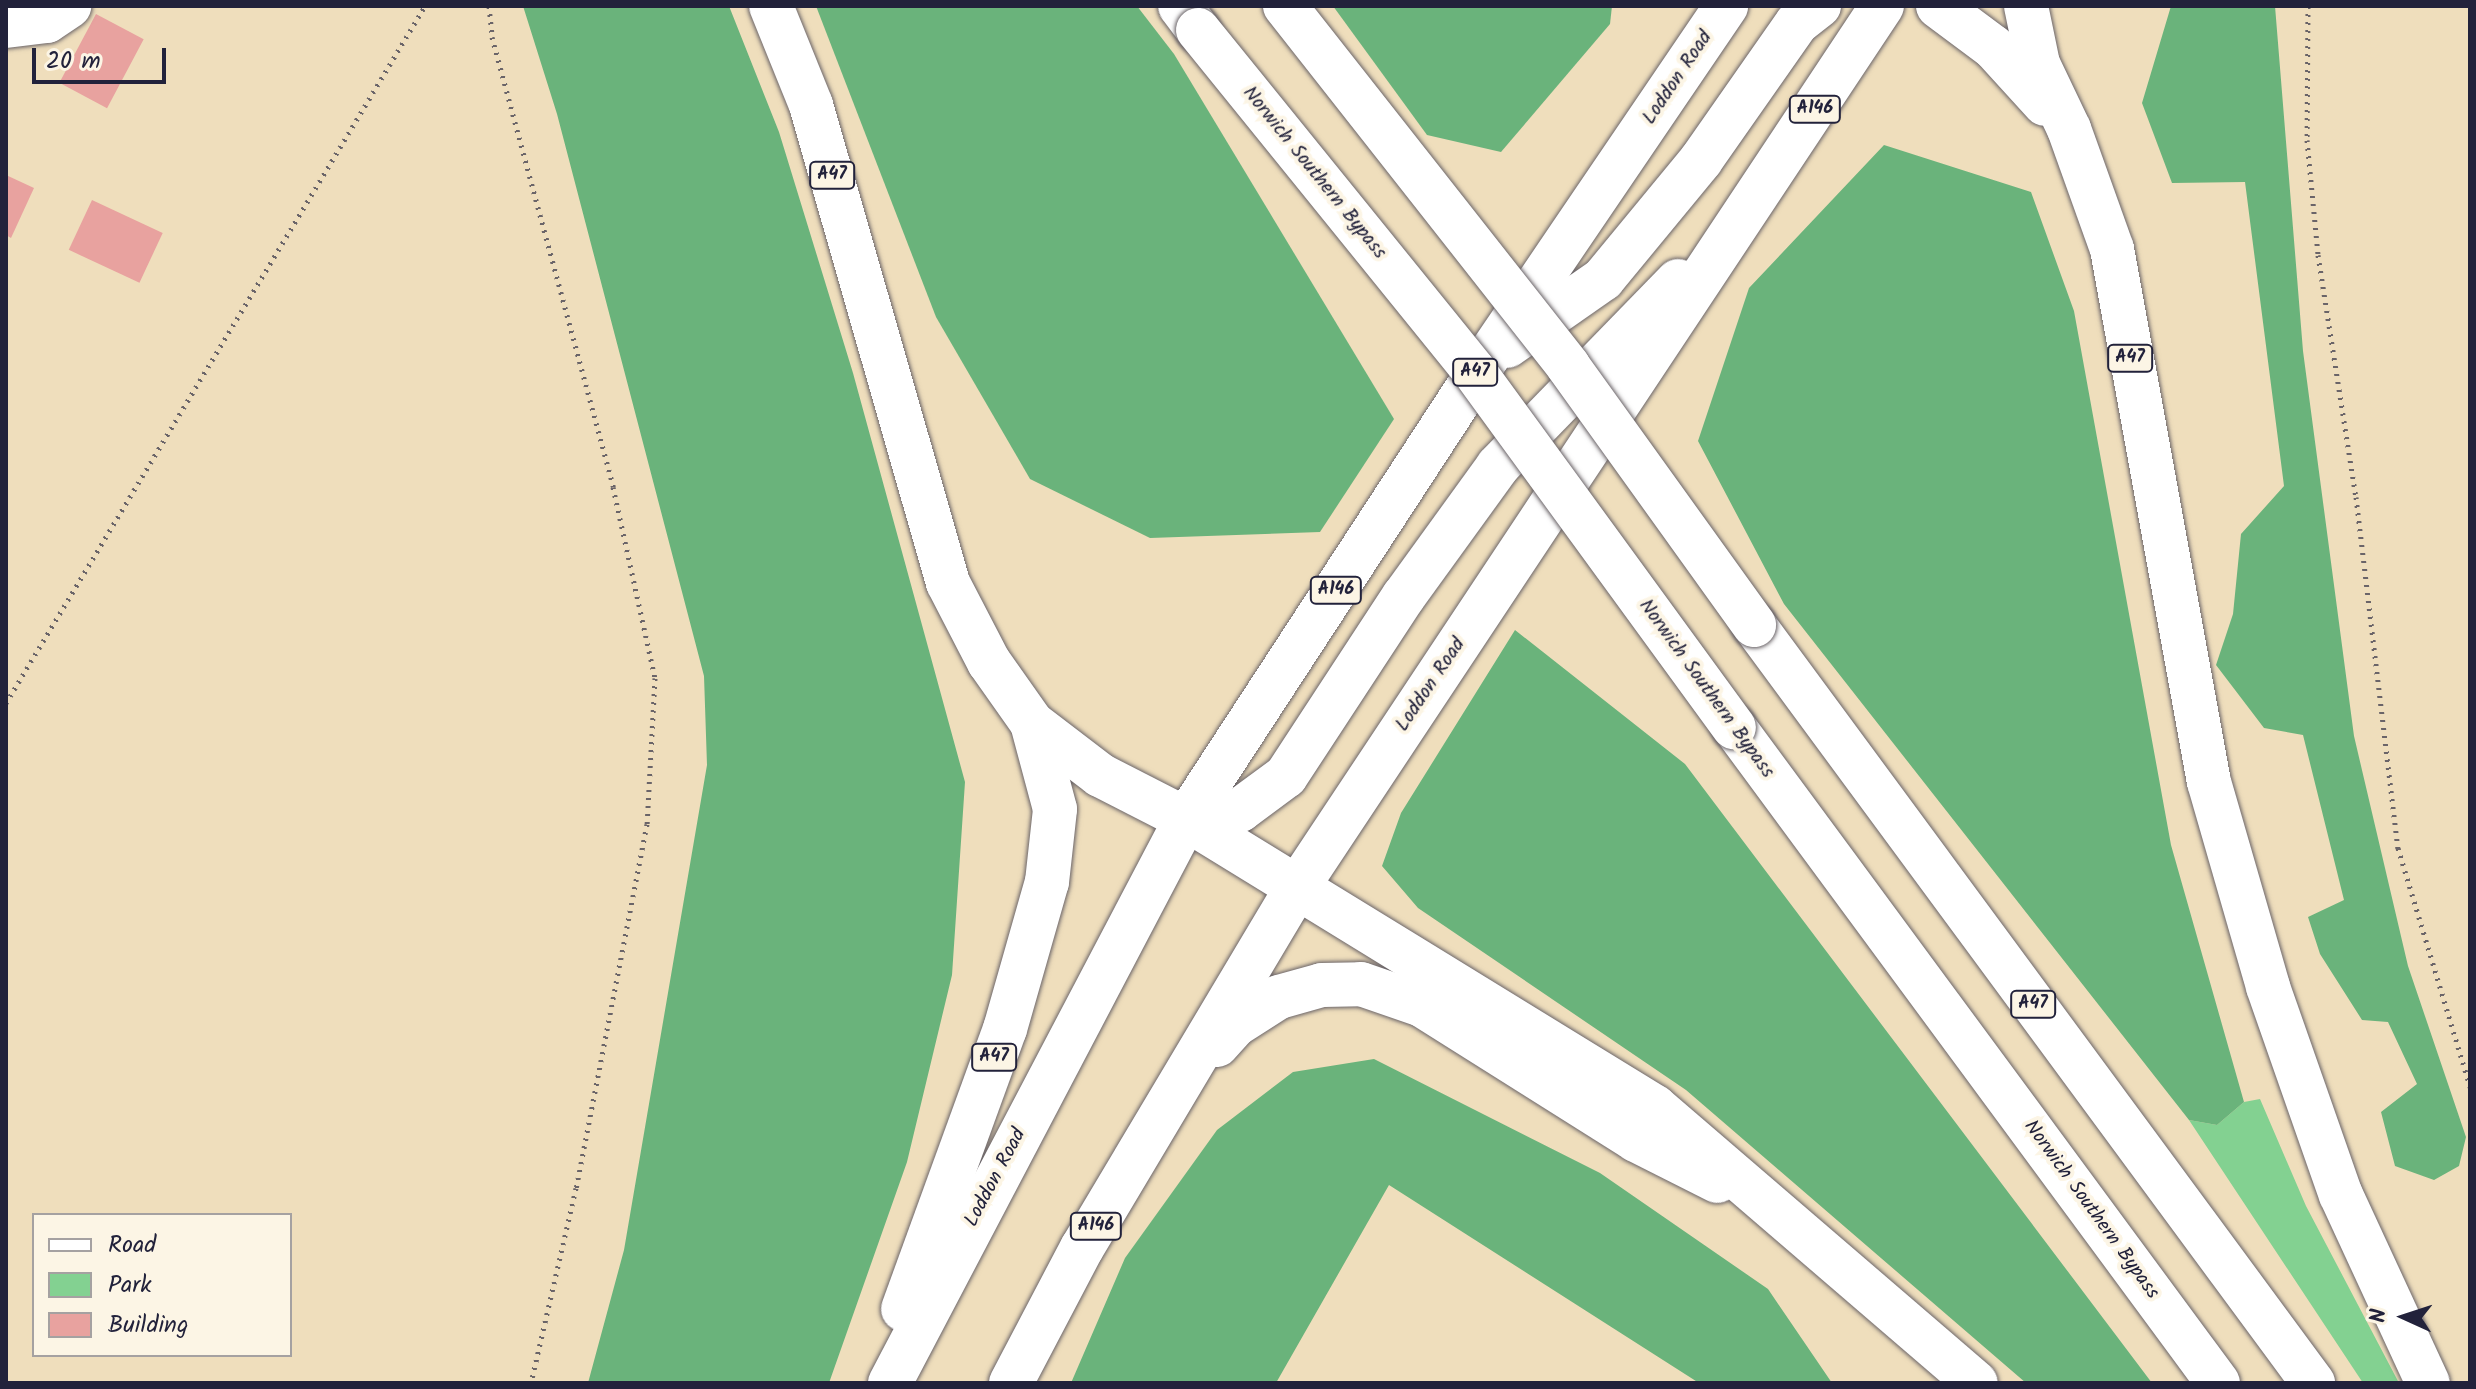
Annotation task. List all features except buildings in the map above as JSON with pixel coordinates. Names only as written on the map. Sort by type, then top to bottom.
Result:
[{"type":"main road","points":[[6,26],[47,21],[69,6]]},
{"type":"main road","name":"A47","points":[[771,6],[811,105],[884,346],[948,583],[989,662],[1032,723],[1100,775],[1186,819],[1655,1107],[1976,1383]]},
{"type":"main road","name":"A47","points":[[1285,6],[1568,366],[1754,625],[2313,1383]]},
{"type":"main road","name":"Loddon Road","points":[[890,1383],[1186,819],[1485,361],[1726,6]]},
{"type":"main road","name":"A47","points":[[1485,361],[1603,279],[1701,160],[1797,23],[1819,6]]},
{"type":"main road","name":"Loddon Road","points":[[1011,1383],[1082,1248],[1298,886],[1882,6]]},
{"type":"main road","name":"A47","points":[[1938,6],[1993,47],[2069,129]]},
{"type":"main road","name":"A47","points":[[2026,6],[2038,64],[2069,129],[2112,249],[2171,592],[2221,826],[2268,987],[2341,1195],[2428,1383]]},
{"type":"main road","name":"Norwich Southern Bypass","points":[[1189,18],[1474,371],[2218,1383]]},
{"type":"main road","points":[[1186,819],[1240,810],[1286,776],[1404,596],[1498,466],[1748,212]]},
{"type":"main road","name":"A47","points":[[877,1383],[1005,1029],[1047,882],[1055,809],[1032,723]]},
{"type":"main road","name":"A47","points":[[1176,1092],[1235,1025],[1279,997],[1322,985],[1361,984],[1422,1005],[1636,1140],[1779,1214]]},
{"type":"path","points":[[6,703],[425,6]]},
{"type":"path","points":[[489,6],[492,37],[613,487],[655,678],[647,824],[576,1188],[531,1383]]},
{"type":"path","points":[[2308,6],[2307,140],[2318,255],[2356,497],[2398,848],[2470,1087]]},
{"type":"green space","points":[[523,6],[729,6],[779,132],[853,373],[965,782],[952,975],[907,1162],[829,1383],[588,1383],[624,1250],[707,765],[704,676],[557,114]]},
{"type":"green space","points":[[816,6],[1137,6],[1174,54],[1394,419],[1320,532],[1150,538],[1030,479],[936,317]]},
{"type":"green space","points":[[1333,6],[1612,6],[1610,24],[1501,152],[1427,135]]},
{"type":"green space","points":[[2171,6],[2275,6],[2303,351],[2354,736],[2408,966],[2466,1137],[2459,1166],[2434,1180],[2395,1166],[2381,1112],[2417,1084],[2388,1022],[2362,1020],[2320,954],[2308,917],[2344,900],[2303,735],[2264,728],[2216,665],[2233,614],[2241,534],[2284,486],[2245,182],[2172,183],[2142,103]]},
{"type":"green space","points":[[1884,145],[2031,192],[2074,311],[2171,845],[2244,1102],[2217,1125],[2189,1120],[1784,604],[1698,441],[1749,288]]},
{"type":"green space","points":[[1515,630],[1685,764],[2152,1383],[2026,1383],[1686,1090],[1418,908],[1382,866],[1401,813]]},
{"type":"green space","points":[[1374,1059],[1600,1173],[1768,1289],[1832,1383],[1699,1383],[1389,1185],[1276,1383],[1071,1383],[1125,1258],[1217,1130],[1293,1072]]},
{"type":"green space","points":[[2260,1099],[2306,1206],[2399,1383],[2363,1383],[2189,1120],[2217,1125],[2244,1102]]}]
